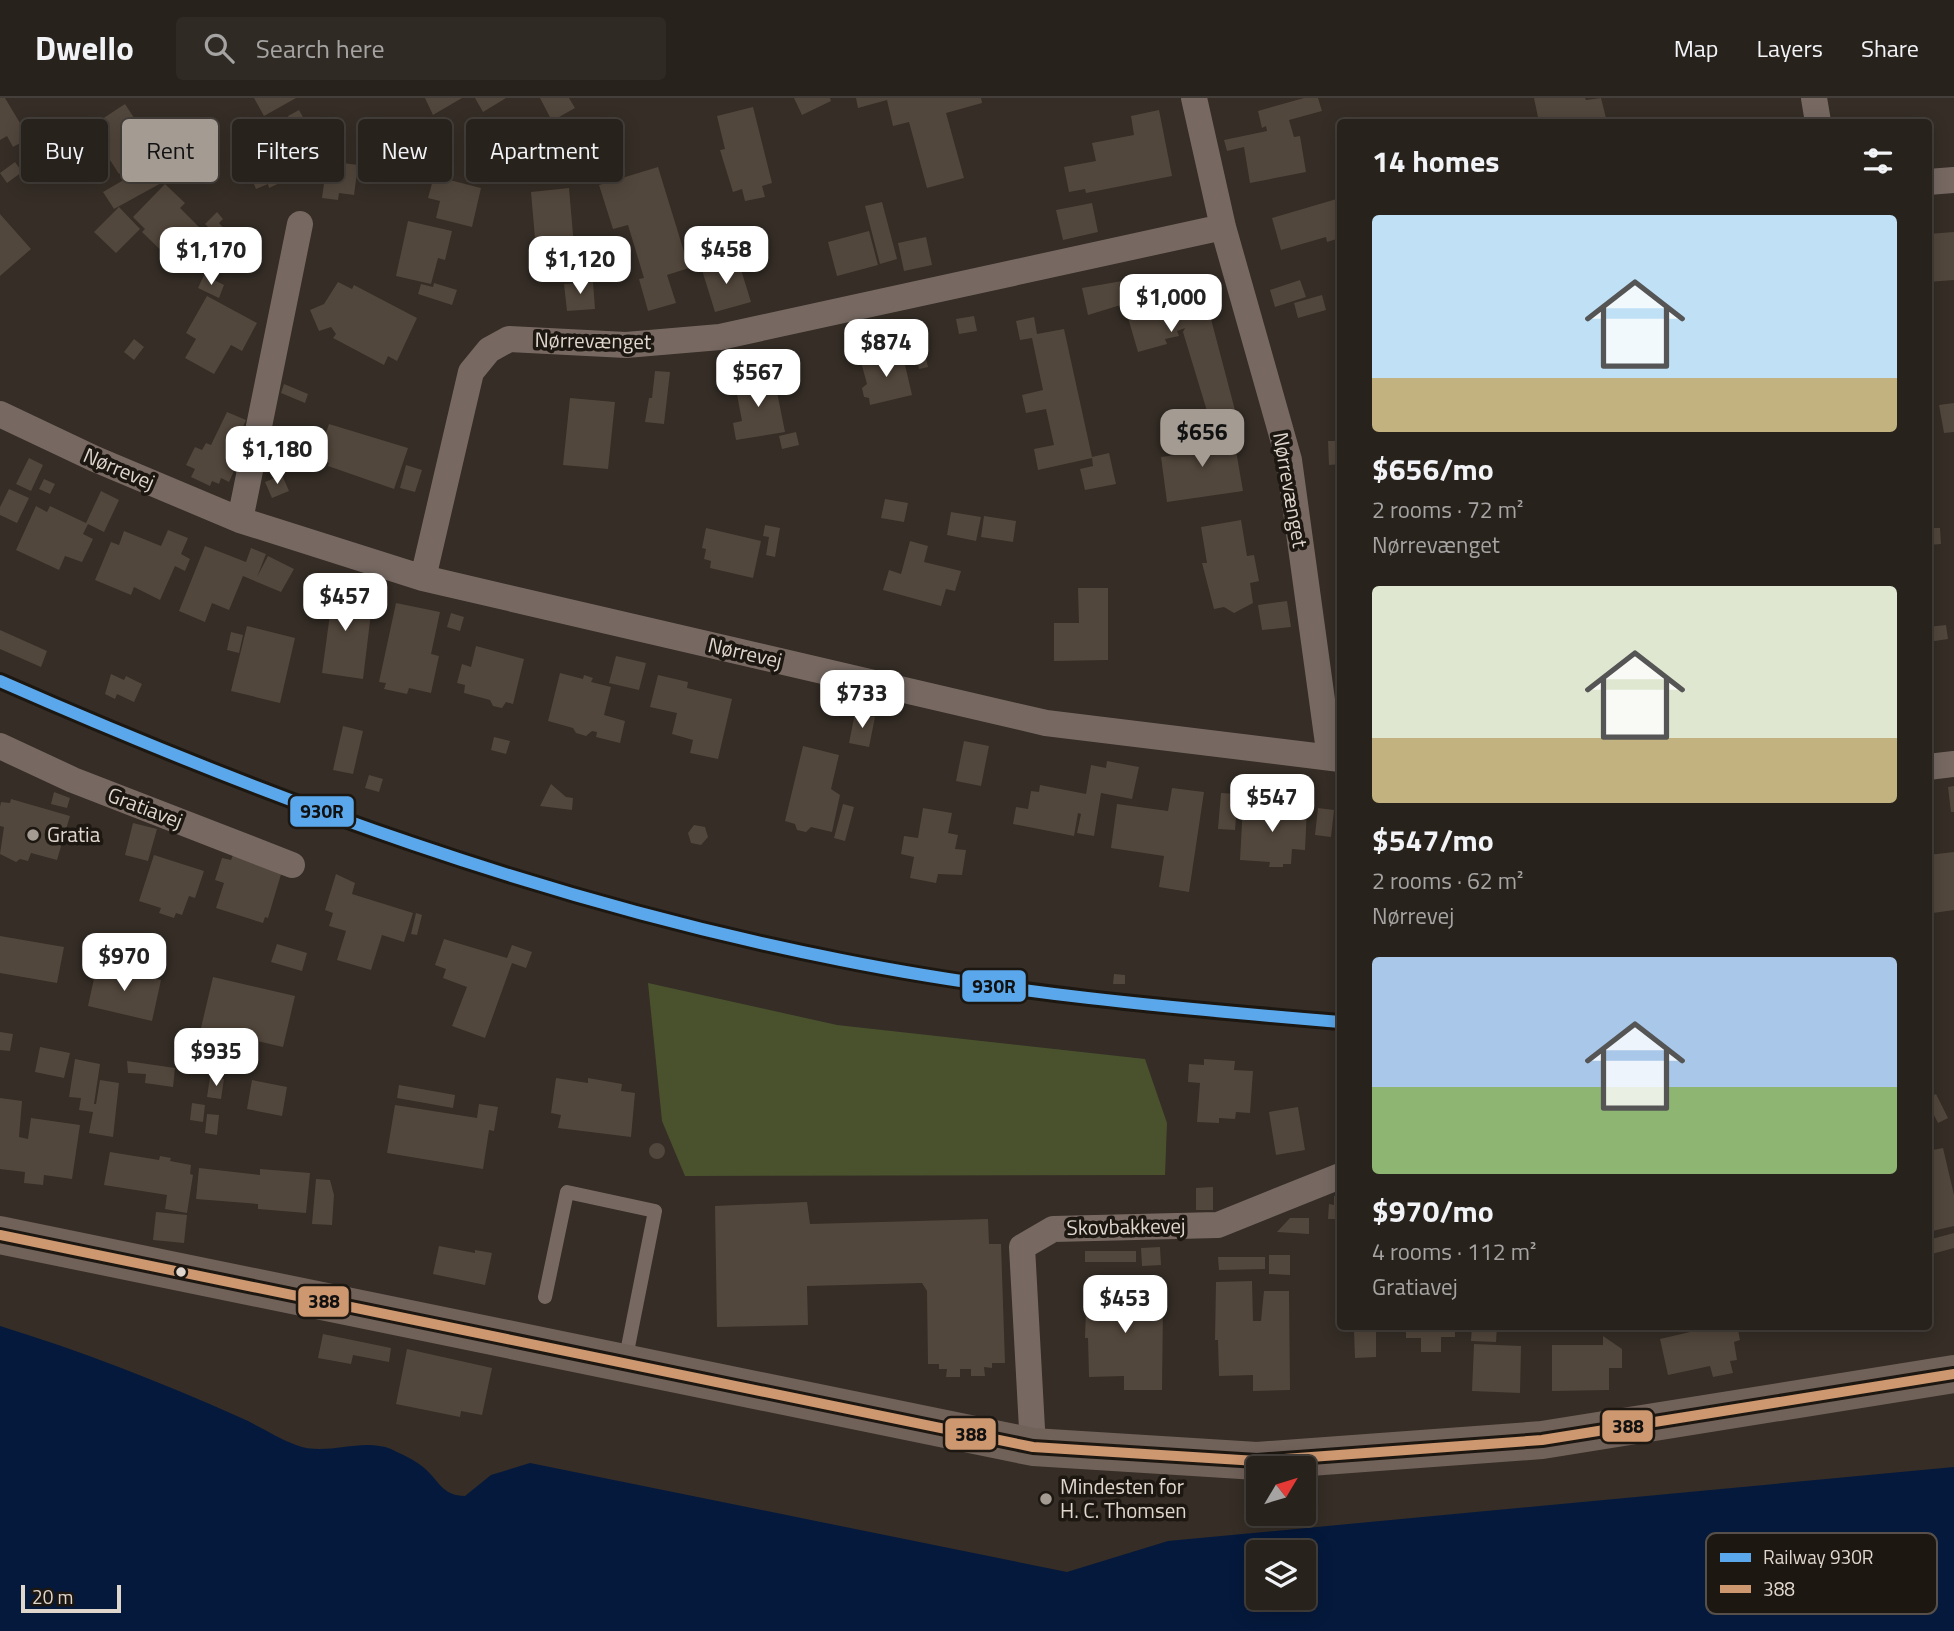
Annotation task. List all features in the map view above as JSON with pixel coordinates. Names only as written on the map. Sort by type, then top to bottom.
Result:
[{"type":"main road","points":[[0,1235],[1034,1447],[1257,1461],[1542,1440],[1954,1374]]},
{"type":"street","name":"Nørrevænget","points":[[1194,98],[1223,227],[1289,460],[1335,759]]},
{"type":"street","points":[[1814,98],[1818,119]]},
{"type":"street","points":[[1932,182],[1954,180]]},
{"type":"street","points":[[240,520],[300,224]]},
{"type":"street","name":"Nørrevænget","points":[[423,578],[471,372],[489,350],[509,339],[626,345],[720,337],[1223,227]]},
{"type":"street","name":"Nørrevej","points":[[0,414],[95,459],[240,520],[423,578],[1046,723],[1335,759]]},
{"type":"street","name":"Gratiavej","points":[[0,747],[73,780],[292,864]]},
{"type":"street","points":[[1932,767],[1954,764]]},
{"type":"street","name":"Skovbakkevej","points":[[1034,1447],[1022,1247],[1053,1228],[1218,1225],[1337,1176]]},
{"type":"lane","points":[[545,1297],[566,1192],[655,1211],[625,1364]]},
{"type":"green space","points":[[648,983],[837,1025],[1145,1059],[1167,1123],[1165,1175],[685,1176],[662,1121]]},
{"type":"water","points":[[0,1326],[150,1379],[296,1445],[320,1449],[367,1445],[391,1449],[420,1464],[441,1486],[457,1495],[465,1496],[491,1475],[530,1463],[1067,1572],[1168,1541],[1954,1467],[1954,1631],[0,1631]]},
{"type":"building","points":[[0,98],[5,98],[21,125],[21,142],[13,147],[7,136],[0,140]]},
{"type":"building","points":[[254,98],[296,98],[264,116]]},
{"type":"building","points":[[425,98],[462,98],[433,115]]},
{"type":"building","points":[[475,98],[506,98],[483,112]]},
{"type":"building","points":[[540,98],[569,98],[575,108],[551,119]]},
{"type":"building","points":[[794,98],[830,98],[831,101],[802,115]]},
{"type":"building","points":[[856,98],[981,98],[982,103],[946,113],[964,178],[927,188],[909,122],[893,126],[887,100],[858,108]]},
{"type":"building","points":[[1304,98],[1318,98],[1322,111],[1289,120],[1294,137],[1300,136],[1306,172],[1250,183],[1244,147],[1227,151],[1224,140],[1267,131],[1266,126],[1262,128],[1258,111]]},
{"type":"building","points":[[1534,98],[1601,98],[1606,119],[1538,119]]},
{"type":"building","points":[[125,104],[135,119],[122,119],[122,172],[119,174],[108,157],[108,119],[102,119]]},
{"type":"building","points":[[753,107],[772,183],[762,186],[765,197],[745,201],[742,189],[733,192],[720,150],[725,149],[717,116]]},
{"type":"building","points":[[299,110],[304,119],[289,119],[288,116]]},
{"type":"building","points":[[1159,110],[1172,176],[1086,193],[1085,189],[1069,192],[1064,167],[1096,161],[1092,143],[1134,135],[1131,116]]},
{"type":"building","points":[[15,162],[21,171],[7,183],[0,173]]},
{"type":"building","points":[[344,163],[358,165],[354,195],[339,193],[338,200],[322,198],[324,182],[344,182]]},
{"type":"building","points":[[658,167],[689,268],[667,275],[676,303],[648,311],[639,279],[644,278],[628,225],[613,229],[599,185],[623,182],[623,178]]},
{"type":"building","points":[[122,181],[163,182],[114,209],[103,192]]},
{"type":"building","points":[[452,181],[481,188],[472,227],[436,218],[440,201],[428,198],[432,182]]},
{"type":"building","points":[[253,182],[282,182],[269,188],[268,184],[256,189]]},
{"type":"building","points":[[165,184],[185,203],[180,208],[215,243],[189,271],[178,260],[175,264],[142,232],[145,229],[133,217]]},
{"type":"building","points":[[569,188],[576,269],[538,273],[531,192]]},
{"type":"building","points":[[1337,199],[1337,239],[1327,242],[1326,237],[1281,250],[1272,218]]},
{"type":"building","points":[[882,202],[897,259],[880,264],[865,206]]},
{"type":"building","points":[[1092,203],[1098,232],[1063,240],[1056,210]]},
{"type":"building","points":[[119,207],[140,229],[116,253],[94,232]]},
{"type":"building","points":[[217,212],[223,219],[219,223],[230,235],[223,242],[205,224]]},
{"type":"building","points":[[0,214],[31,249],[0,276]]},
{"type":"building","points":[[408,221],[452,231],[445,260],[438,258],[431,284],[396,276]]},
{"type":"building","points":[[869,231],[878,265],[837,276],[828,242]]},
{"type":"building","points":[[1954,232],[1954,280],[1932,282],[1932,234]]},
{"type":"building","points":[[926,237],[932,265],[904,271],[898,243]]},
{"type":"building","points":[[738,260],[751,302],[715,312],[702,270]]},
{"type":"building","points":[[204,275],[224,285],[219,298],[198,288]]},
{"type":"building","points":[[1145,277],[1148,290],[1136,294],[1137,301],[1178,290],[1182,309],[1206,300],[1236,414],[1210,421],[1183,332],[1185,328],[1177,331],[1179,336],[1165,339],[1167,344],[1138,352],[1124,304],[1088,315],[1082,288]]},
{"type":"building","points":[[1300,280],[1306,297],[1275,307],[1270,290]]},
{"type":"building","points":[[338,282],[352,289],[354,285],[417,318],[397,361],[388,356],[384,365],[333,338],[336,334],[331,327],[319,331],[310,310],[324,304]]},
{"type":"building","points":[[593,282],[595,309],[567,311],[564,284]]},
{"type":"building","points":[[434,283],[457,290],[452,305],[418,294],[421,284],[433,287]]},
{"type":"building","points":[[1322,295],[1326,310],[1298,318],[1294,303]]},
{"type":"building","points":[[207,296],[257,323],[242,351],[231,345],[214,374],[185,358],[196,339],[186,333]]},
{"type":"building","points":[[974,316],[977,331],[959,334],[956,319]]},
{"type":"building","points":[[1034,317],[1037,334],[1064,329],[1092,457],[1109,453],[1116,484],[1085,490],[1080,469],[1093,466],[1092,458],[1038,470],[1034,449],[1054,445],[1046,409],[1026,413],[1022,395],[1043,390],[1032,338],[1020,340],[1016,321]]},
{"type":"building","points":[[134,339],[144,347],[134,360],[124,352]]},
{"type":"building","points":[[924,350],[928,367],[919,369],[915,352]]},
{"type":"building","points":[[902,352],[912,395],[870,405],[862,388],[867,384],[861,362]]},
{"type":"building","points":[[655,371],[670,372],[664,424],[645,422],[649,398],[652,398]]},
{"type":"building","points":[[774,377],[785,432],[736,440],[733,423],[742,421],[735,384]]},
{"type":"building","points":[[284,384],[308,394],[305,403],[281,393]]},
{"type":"building","points":[[570,398],[615,402],[608,469],[563,465]]},
{"type":"building","points":[[1954,403],[1954,432],[1944,433],[1939,405]]},
{"type":"building","points":[[227,412],[246,420],[238,438],[247,442],[229,482],[221,478],[219,484],[212,481],[210,486],[191,477],[195,469],[186,465],[195,447],[202,450],[206,443],[211,445]]},
{"type":"building","points":[[329,424],[408,448],[394,489],[328,466],[329,463],[317,459]]},
{"type":"building","points":[[796,432],[799,445],[782,449],[779,436]]},
{"type":"building","points":[[1226,432],[1228,446],[1235,445],[1243,491],[1167,502],[1161,457],[1183,454],[1181,439]]},
{"type":"building","points":[[1328,441],[1337,441],[1337,464],[1329,465]]},
{"type":"building","points":[[29,458],[43,465],[31,491],[16,484]]},
{"type":"building","points":[[406,465],[422,470],[415,492],[400,488]]},
{"type":"building","points":[[282,475],[289,491],[272,498],[265,482]]},
{"type":"building","points":[[44,479],[55,484],[50,494],[39,489]]},
{"type":"building","points":[[9,489],[29,498],[17,523],[0,515],[0,507]]},
{"type":"building","points":[[101,491],[119,500],[104,532],[86,523]]},
{"type":"building","points":[[885,499],[908,503],[904,522],[881,518]]},
{"type":"building","points":[[36,506],[47,512],[50,506],[88,524],[83,534],[93,539],[82,562],[65,556],[59,570],[16,550]]},
{"type":"building","points":[[951,512],[981,517],[976,541],[947,535]]},
{"type":"building","points":[[984,516],[1016,521],[1013,542],[981,537]]},
{"type":"building","points":[[1241,520],[1247,556],[1254,555],[1259,581],[1250,583],[1253,603],[1234,613],[1224,607],[1214,609],[1202,563],[1207,563],[1201,527]]},
{"type":"building","points":[[765,525],[780,528],[775,557],[766,555],[769,537],[763,536]]},
{"type":"building","points":[[706,528],[761,541],[753,578],[710,568],[711,561],[704,559],[706,549],[702,548]]},
{"type":"building","points":[[1932,528],[1940,528],[1941,544],[1932,545]]},
{"type":"building","points":[[168,530],[188,538],[181,554],[190,559],[185,571],[175,566],[160,600],[134,587],[131,595],[95,580],[111,542],[119,545],[124,531],[161,546]]},
{"type":"building","points":[[910,541],[928,546],[924,562],[961,571],[955,591],[946,589],[941,606],[883,590],[889,570],[901,574]]},
{"type":"building","points":[[205,546],[246,562],[251,548],[266,554],[257,577],[268,556],[294,569],[281,592],[243,576],[229,610],[212,603],[205,622],[179,611]]},
{"type":"building","points":[[1078,588],[1108,588],[1108,660],[1054,661],[1054,623],[1079,623]]},
{"type":"building","points":[[319,589],[368,596],[366,613],[371,613],[363,679],[322,673],[330,614],[316,612]]},
{"type":"building","points":[[1287,601],[1291,627],[1262,630],[1258,605]]},
{"type":"building","points":[[396,603],[440,612],[431,654],[439,656],[431,693],[409,688],[407,694],[384,689],[386,683],[379,682]]},
{"type":"building","points":[[451,613],[464,617],[460,631],[447,627]]},
{"type":"building","points":[[1946,625],[1948,639],[1932,641],[1932,627]]},
{"type":"building","points":[[247,626],[295,638],[280,703],[231,691]]},
{"type":"building","points":[[0,630],[47,651],[41,667],[0,649]]},
{"type":"building","points":[[231,632],[243,635],[239,653],[227,650]]},
{"type":"building","points":[[476,646],[524,659],[513,704],[506,702],[502,708],[493,706],[490,700],[464,693],[465,685],[457,683],[462,664],[471,667]]},
{"type":"building","points":[[616,656],[646,663],[639,690],[609,683]]},
{"type":"building","points":[[560,673],[583,679],[584,675],[593,678],[591,682],[611,687],[604,715],[625,721],[620,743],[596,737],[597,732],[592,731],[586,736],[576,733],[573,728],[548,721]]},
{"type":"building","points":[[111,674],[124,680],[126,676],[142,684],[134,702],[117,694],[115,699],[105,694]]},
{"type":"building","points":[[658,675],[688,682],[687,688],[732,699],[718,759],[690,753],[693,740],[672,734],[677,713],[650,707]]},
{"type":"building","points":[[855,713],[875,717],[869,747],[849,743]]},
{"type":"building","points":[[343,726],[363,731],[353,774],[333,770]]},
{"type":"building","points":[[494,737],[510,741],[506,754],[491,750]]},
{"type":"building","points":[[964,741],[989,746],[981,786],[956,781]]},
{"type":"building","points":[[803,746],[839,755],[831,789],[840,795],[832,832],[811,827],[806,832],[797,830],[795,824],[785,821]]},
{"type":"building","points":[[1107,761],[1139,767],[1132,799],[1101,793],[1094,836],[1077,833],[1081,814],[1078,813],[1074,836],[1013,824],[1016,807],[1028,809],[1031,791],[1039,792],[1040,785],[1086,794],[1091,765],[1106,768]]},
{"type":"building","points":[[369,775],[383,779],[379,792],[365,788]]},
{"type":"building","points":[[551,784],[566,797],[573,798],[572,810],[540,806]]},
{"type":"building","points":[[1954,786],[1954,812],[1951,812],[1948,787]]},
{"type":"building","points":[[1172,788],[1204,792],[1189,892],[1159,887],[1164,856],[1111,848],[1117,804],[1168,811]]},
{"type":"building","points":[[54,792],[70,798],[67,808],[51,804]]},
{"type":"building","points":[[1221,793],[1238,794],[1235,830],[1218,829]]},
{"type":"building","name":"Gratia","points":[[11,799],[70,816],[57,860],[31,853],[28,861],[20,859],[16,862],[0,854],[4,827],[0,826],[1,802],[10,803]]},
{"type":"building","points":[[843,804],[854,807],[845,841],[834,838]]},
{"type":"building","points":[[1243,805],[1307,808],[1305,850],[1292,849],[1291,864],[1283,864],[1283,867],[1269,867],[1270,862],[1240,860]]},
{"type":"building","points":[[923,808],[952,813],[948,833],[958,835],[955,849],[966,850],[962,875],[938,874],[936,883],[910,878],[914,857],[901,854],[904,836],[918,838]]},
{"type":"building","points":[[1318,808],[1334,810],[1331,837],[1315,835]]},
{"type":"building","points":[[133,823],[157,829],[148,861],[125,855]]},
{"type":"building","points":[[694,825],[705,827],[708,837],[701,845],[691,843],[688,833]]},
{"type":"building","points":[[1954,852],[1954,910],[1933,913],[1932,855]]},
{"type":"building","points":[[154,855],[204,871],[195,898],[189,896],[182,915],[176,913],[174,918],[159,913],[161,908],[139,901]]},
{"type":"building","points":[[233,855],[282,871],[268,918],[265,917],[263,923],[216,908],[224,883],[215,880],[222,858],[231,860]]},
{"type":"building","points":[[336,874],[355,883],[352,894],[413,913],[404,942],[382,935],[371,970],[337,960],[346,931],[329,926],[333,913],[325,910]]},
{"type":"building","points":[[416,913],[422,915],[417,935],[411,934]]},
{"type":"building","points":[[0,936],[64,947],[57,983],[0,973]]},
{"type":"building","points":[[444,939],[507,958],[512,945],[532,952],[526,968],[512,963],[485,1038],[452,1026],[467,987],[443,978],[446,969],[435,965]]},
{"type":"building","points":[[277,944],[307,953],[302,971],[271,962]]},
{"type":"building","points":[[97,965],[161,980],[152,1021],[88,1006]]},
{"type":"building","points":[[1114,974],[1125,975],[1125,984],[1113,984]]},
{"type":"building","points":[[213,977],[295,996],[283,1047],[201,1028]]},
{"type":"building","points":[[0,1032],[13,1034],[10,1051],[0,1050]]},
{"type":"building","points":[[40,1047],[70,1053],[64,1078],[35,1072]]},
{"type":"building","points":[[75,1059],[100,1064],[94,1104],[100,1080],[119,1083],[113,1137],[89,1133],[93,1112],[79,1110],[81,1098],[69,1097]]},
{"type":"building","points":[[1204,1059],[1235,1061],[1234,1070],[1253,1071],[1250,1113],[1236,1112],[1235,1119],[1219,1118],[1219,1123],[1197,1122],[1200,1083],[1188,1082],[1189,1064],[1204,1065]]},
{"type":"building","points":[[127,1061],[175,1068],[173,1087],[145,1083],[146,1074],[128,1073]]},
{"type":"building","points":[[210,1077],[224,1079],[221,1099],[207,1097]]},
{"type":"building","points":[[556,1078],[588,1083],[588,1078],[622,1084],[621,1091],[635,1093],[631,1137],[558,1128],[561,1115],[551,1113]]},
{"type":"building","points":[[252,1080],[287,1087],[282,1116],[247,1109]]},
{"type":"building","points":[[399,1085],[455,1095],[453,1108],[397,1098]]},
{"type":"building","points":[[1936,1094],[1948,1118],[1938,1123],[1932,1111],[1932,1096]]},
{"type":"building","points":[[0,1098],[22,1101],[19,1137],[28,1139],[31,1118],[80,1125],[72,1179],[44,1175],[43,1185],[24,1183],[25,1172],[0,1169]]},
{"type":"building","points":[[192,1103],[205,1105],[203,1122],[190,1120]]},
{"type":"building","points":[[479,1104],[498,1107],[494,1131],[489,1130],[483,1169],[387,1153],[395,1105],[477,1118]]},
{"type":"building","points":[[1298,1107],[1305,1150],[1276,1155],[1269,1112]]},
{"type":"building","points":[[207,1114],[219,1115],[217,1135],[205,1133]]},
{"type":"building","points":[[654,1143],[660,1143],[665,1151],[663,1157],[654,1159],[649,1154],[649,1148]]},
{"type":"building","points":[[1943,1148],[1954,1195],[1954,1226],[1932,1231],[1932,1150]]},
{"type":"building","points":[[110,1152],[159,1160],[160,1156],[191,1165],[190,1174],[193,1175],[187,1213],[165,1209],[167,1195],[104,1185]]},
{"type":"building","points":[[199,1168],[260,1175],[260,1169],[310,1173],[306,1213],[258,1209],[258,1204],[196,1199]]},
{"type":"building","points":[[316,1179],[330,1180],[334,1195],[332,1225],[312,1224]]},
{"type":"building","points":[[1213,1187],[1213,1210],[1196,1210],[1196,1188]]},
{"type":"building","points":[[1334,1196],[1337,1196],[1337,1219],[1328,1219],[1329,1204],[1334,1205]]},
{"type":"building","points":[[807,1202],[810,1224],[988,1219],[989,1244],[1001,1244],[1005,1363],[992,1363],[992,1368],[984,1367],[985,1376],[971,1376],[971,1369],[960,1369],[960,1377],[946,1377],[947,1369],[939,1369],[939,1364],[928,1364],[927,1291],[922,1283],[807,1286],[808,1325],[717,1327],[715,1206]]},
{"type":"building","points":[[156,1212],[187,1215],[184,1243],[153,1240]]},
{"type":"building","points":[[1290,1218],[1309,1218],[1309,1234],[1277,1232]]},
{"type":"building","points":[[1954,1233],[1954,1248],[1932,1254],[1932,1239]]},
{"type":"building","points":[[439,1246],[475,1253],[475,1250],[492,1253],[485,1285],[433,1274]]},
{"type":"building","points":[[1160,1247],[1161,1265],[1142,1266],[1141,1248]]},
{"type":"building","points":[[1085,1251],[1136,1251],[1136,1262],[1085,1262]]},
{"type":"building","points":[[1269,1255],[1290,1255],[1290,1275],[1269,1274]]},
{"type":"building","points":[[1218,1257],[1265,1257],[1265,1269],[1219,1270]]},
{"type":"building","points":[[1124,1280],[1125,1321],[1132,1320],[1135,1290],[1159,1289],[1159,1305],[1163,1305],[1162,1390],[1124,1390],[1124,1376],[1089,1377],[1088,1338],[1085,1338],[1087,1281]]},
{"type":"building","points":[[1252,1281],[1253,1321],[1261,1321],[1264,1291],[1289,1291],[1290,1390],[1253,1391],[1253,1375],[1219,1376],[1218,1340],[1215,1340],[1216,1282]]},
{"type":"building","points":[[1376,1330],[1376,1357],[1355,1358],[1354,1331]]},
{"type":"building","points":[[1404,1330],[1455,1330],[1455,1337],[1441,1337],[1441,1352],[1421,1352],[1421,1338],[1406,1338]]},
{"type":"building","points":[[1472,1330],[1497,1330],[1496,1342],[1471,1341]]},
{"type":"building","points":[[1699,1330],[1738,1330],[1740,1340],[1734,1342],[1737,1360],[1730,1361],[1733,1373],[1713,1377],[1710,1366],[1668,1375],[1660,1339]]},
{"type":"building","points":[[323,1334],[391,1348],[389,1362],[353,1355],[351,1364],[318,1358]]},
{"type":"building","points":[[1603,1336],[1622,1349],[1622,1368],[1609,1368],[1609,1390],[1552,1391],[1552,1345],[1603,1345]]},
{"type":"building","points":[[1474,1344],[1521,1346],[1520,1393],[1472,1391]]},
{"type":"building","points":[[407,1349],[492,1368],[482,1415],[461,1411],[460,1417],[396,1404]]},
{"type":"rail line","name":"930R","points":[[0,681],[102,725],[309,807],[413,844],[624,909],[841,960],[965,982],[1152,1005],[1337,1022]]},
{"type":"transit line","name":"388","points":[[0,1235],[1033,1447],[1257,1461],[1542,1440],[1954,1374]]},
{"type":"place","name":"Gratia","points":[[33,835]]},
{"type":"place","name":"Mindesten for H. C. Thomsen","points":[[1046,1499]]}]
